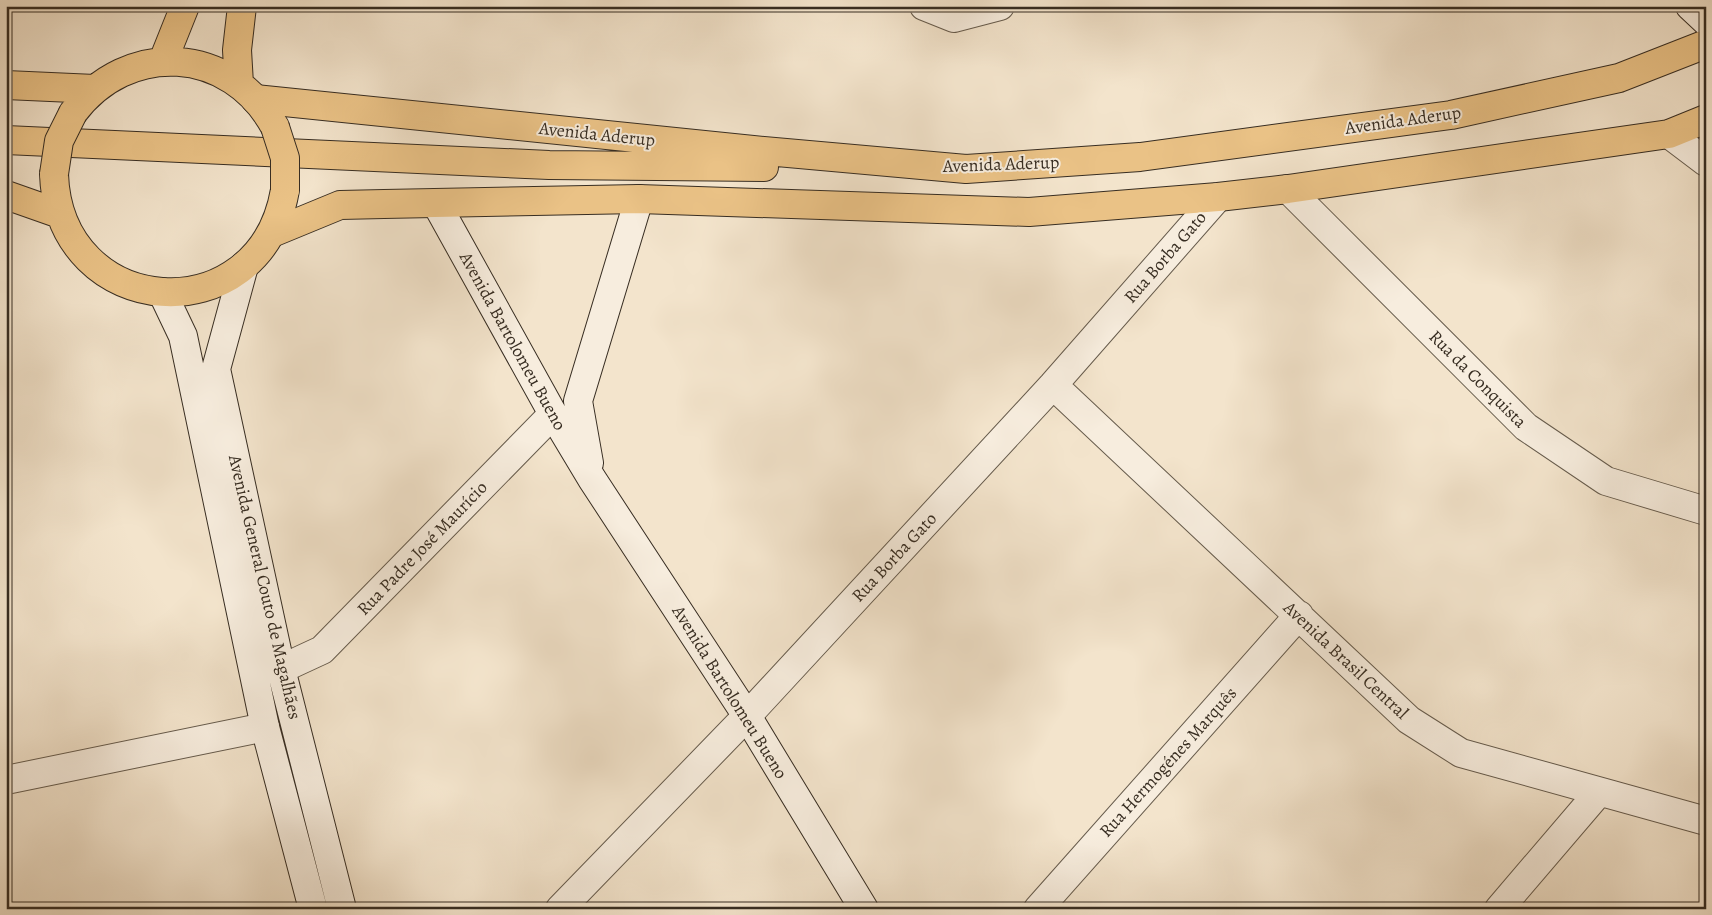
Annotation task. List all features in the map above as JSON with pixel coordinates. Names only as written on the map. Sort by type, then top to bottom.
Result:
[{"type":"main road","points":[[163,61],[185,6]]},
{"type":"main road","points":[[242,6],[237,50],[247,92]]},
{"type":"main road","name":"Avenida Aderup","points":[[247,92],[734,148],[966,169],[1140,157],[1451,115],[1619,78],[1706,44]]},
{"type":"main road","points":[[163,61],[203,66],[222,74],[247,92],[266,112],[275,127],[285,158],[286,190],[282,208],[272,233],[260,251],[230,276],[206,288],[180,292],[150,291],[126,284],[95,265],[71,237],[60,214],[55,194],[54,174],[59,140],[73,114],[95,89],[112,76],[132,68],[163,61]]},
{"type":"main road","points":[[6,85],[95,89]]},
{"type":"main road","points":[[272,233],[340,205],[639,200],[1029,212],[1218,197],[1288,189],[1669,134],[1706,119]]},
{"type":"main road","points":[[6,140],[549,165],[966,169]]},
{"type":"main road","points":[[549,165],[869,207]]},
{"type":"main road","points":[[6,195],[60,214]]},
{"type":"street","points":[[924,6],[954,18],[1000,6]]},
{"type":"street","points":[[1690,6],[1706,21]]},
{"type":"street","points":[[1669,134],[1706,162]]},
{"type":"street","name":"Rua da Conquista","points":[[1288,189],[1526,427],[1606,481],[1706,511]]},
{"type":"street","name":"Rua Borba Gato","points":[[560,909],[747,716],[1053,384],[1218,197]]},
{"type":"street","name":"Avenida Bartolomeu Bueno","points":[[592,479],[578,402],[639,200]]},
{"type":"street","name":"Avenida Bartolomeu Bueno","points":[[436,202],[553,414],[592,479],[747,716],[864,909]]},
{"type":"street","name":"Avenida General Couto de Magalhães","points":[[244,266],[216,369],[282,670],[342,909]]},
{"type":"street","name":"Avenida General Couto de Magalhães","points":[[162,292],[183,336],[265,727],[313,909]]},
{"type":"street","name":"Avenida Brasil Central","points":[[1053,384],[1409,720],[1461,753],[1706,821]]},
{"type":"street","name":"Rua Padre José Maurício","points":[[282,670],[322,650],[553,414],[578,402]]},
{"type":"street","points":[[227,547],[254,540]]},
{"type":"street","name":"Rua Hermogénes Marquês","points":[[1038,909],[1298,615]]},
{"type":"street","points":[[6,780],[265,727]]},
{"type":"street","points":[[1499,909],[1599,792]]}]
